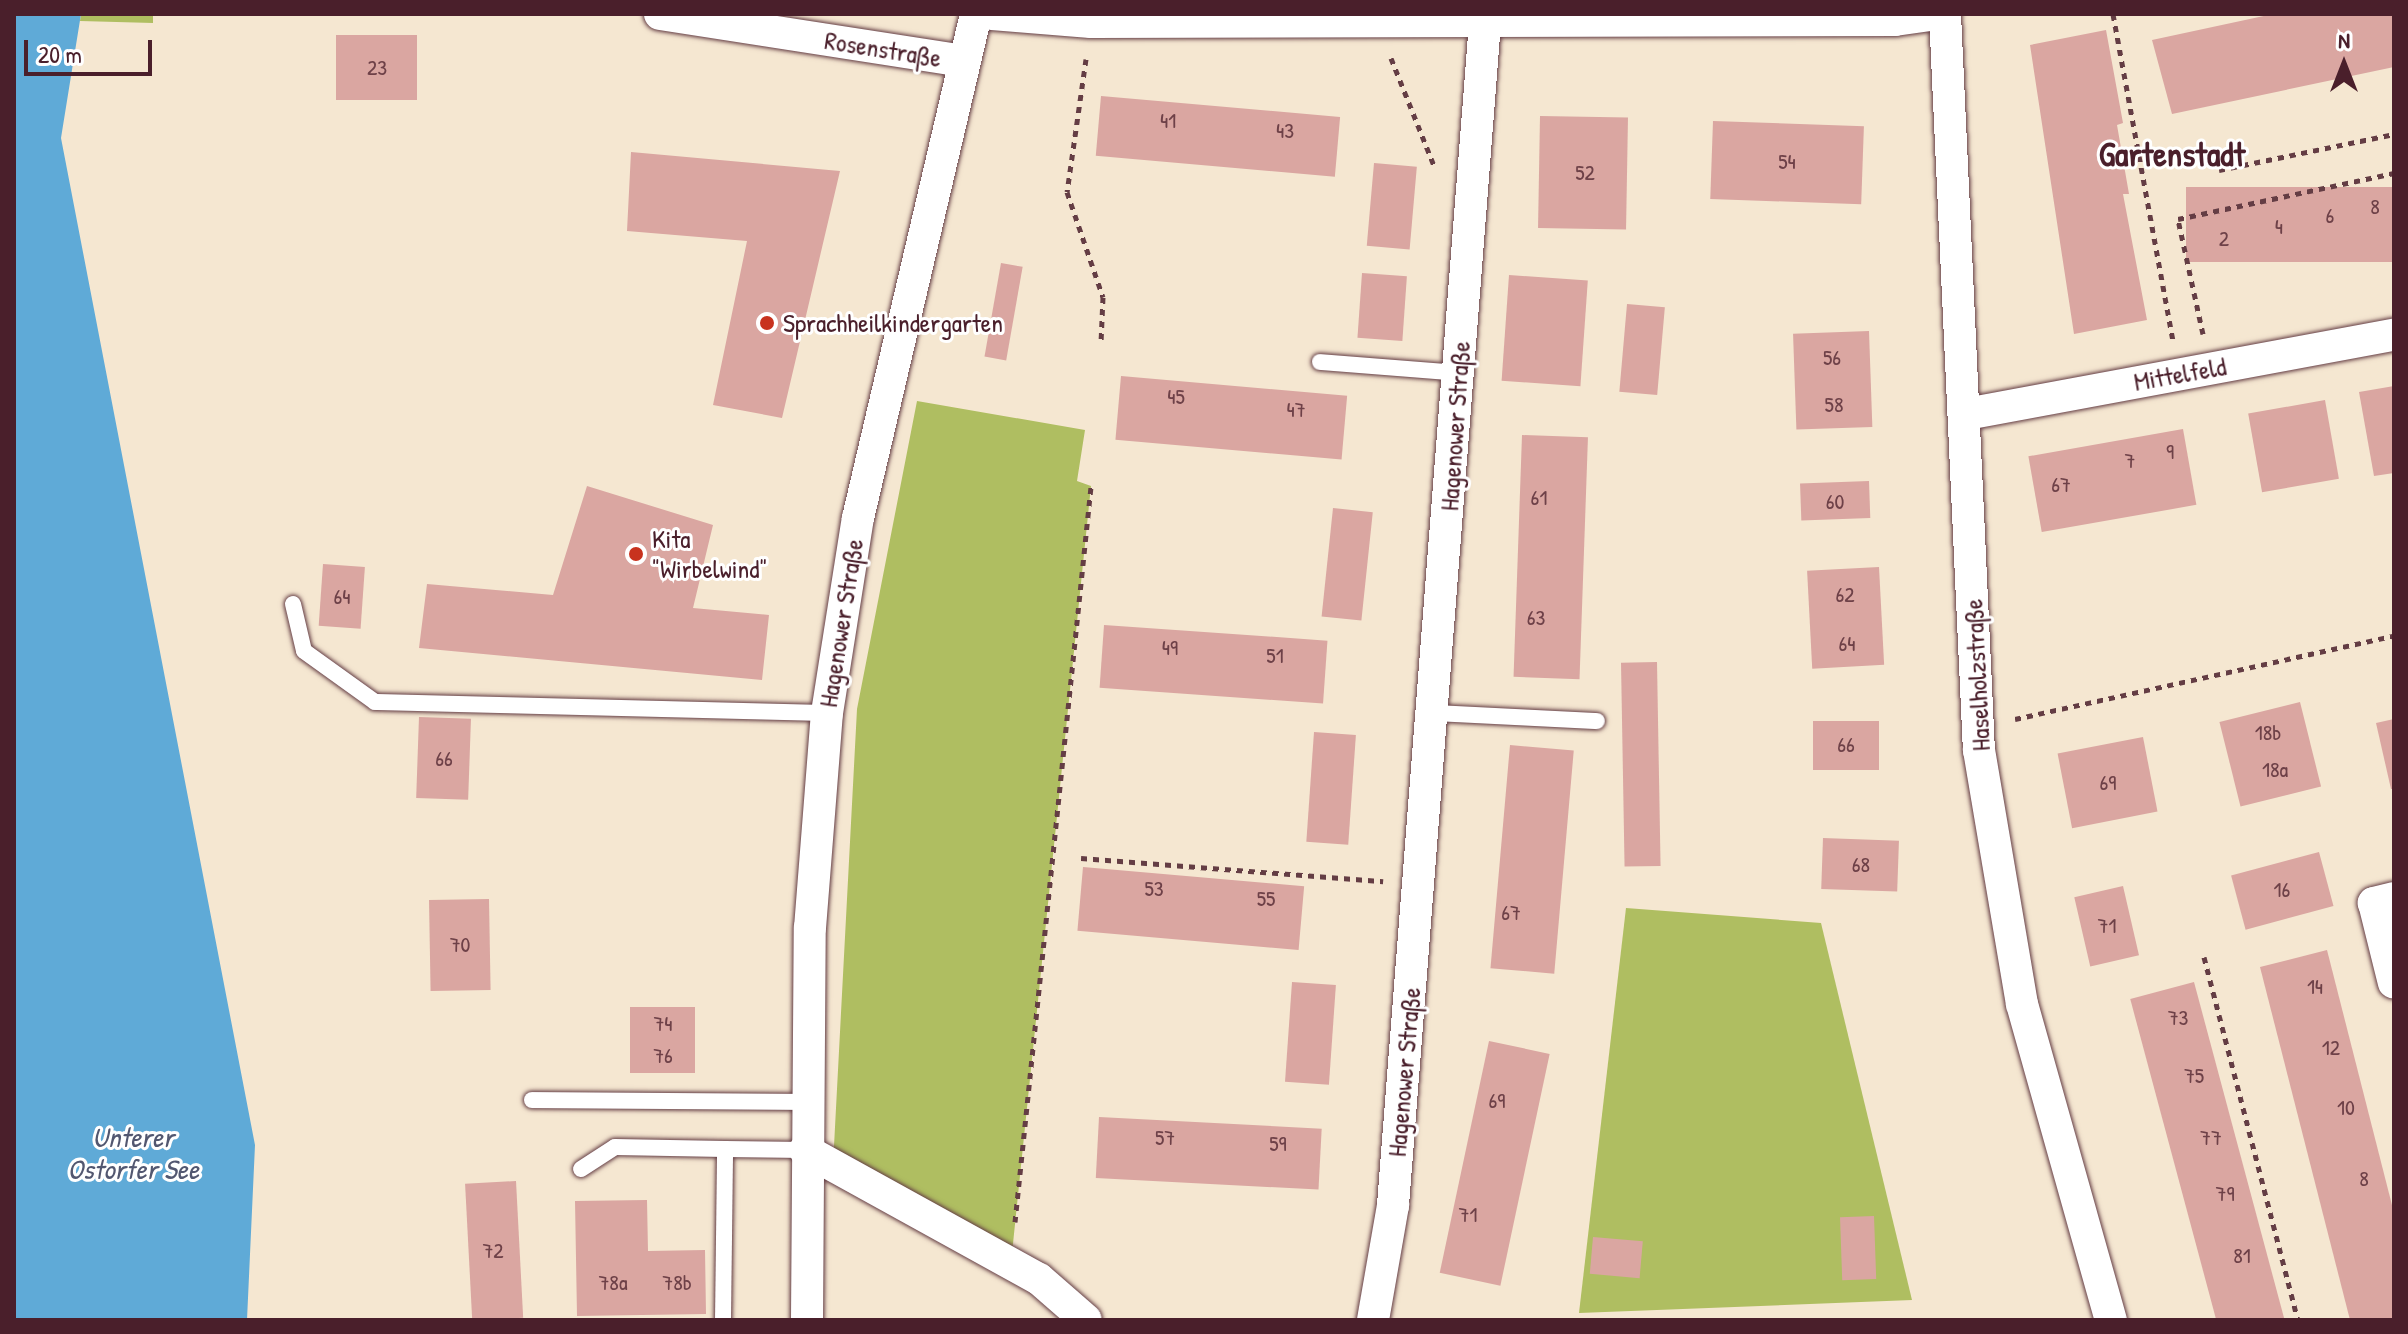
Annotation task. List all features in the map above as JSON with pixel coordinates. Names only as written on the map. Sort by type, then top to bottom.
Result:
[{"type":"street","name":"Hagenower Straße","points":[[807,1320],[805,1102],[827,713],[858,518],[976,14]]},
{"type":"street","points":[[992,14],[1091,22],[1485,22],[1936,14]]},
{"type":"street","name":"Haselholzstraße","points":[[1945,14],[1979,727],[2022,1004],[2111,1320]]},
{"type":"street","name":"Rosenstraße","points":[[677,15],[964,61]]},
{"type":"street","name":"Hagenower Straße","points":[[1373,1320],[1393,1205],[1485,22]]},
{"type":"street","name":"Mittelfeld","points":[[1966,414],[2394,335]]},
{"type":"street","points":[[2394,898],[2374,903],[2394,983]]},
{"type":"street","points":[[805,1150],[1011,1263],[1086,1320]]},
{"type":"lane","points":[[1320,362],[1460,373]]},
{"type":"lane","points":[[293,604],[304,651],[375,702],[827,713]]},
{"type":"lane","points":[[1433,713],[1597,721]]},
{"type":"lane","points":[[532,1100],[805,1102]]},
{"type":"lane","points":[[581,1169],[615,1147],[805,1150]]},
{"type":"lane","points":[[723,1320],[725,1149]]},
{"type":"path","points":[[2113,14],[2195,371]]},
{"type":"path","points":[[1091,22],[1067,192],[1103,297],[1101,343]]},
{"type":"path","points":[[1377,22],[1438,177]]},
{"type":"path","points":[[2219,170],[2394,134]]},
{"type":"path","points":[[2195,371],[2178,219],[2394,173]]},
{"type":"path","points":[[1011,1263],[1091,486]]},
{"type":"path","points":[[1979,727],[2394,636]]},
{"type":"path","points":[[1081,858],[1419,884]]},
{"type":"path","points":[[2204,957],[2298,1320]]},
{"type":"green space","points":[[81,14],[153,14],[153,23],[80,21]]},
{"type":"green space","points":[[917,401],[1085,430],[1077,481],[1091,486],[1011,1263],[833,1165],[857,709]]},
{"type":"green space","points":[[1626,908],[1821,923],[1912,1300],[1579,1313]]},
{"type":"water","name":"Unterer Ostorfer See","points":[[14,14],[81,14],[61,138],[255,1145],[247,1320],[14,1320]]},
{"type":"building","points":[[2273,14],[2394,14],[2394,67],[2172,114],[2152,40]]},
{"type":"building","points":[[2106,30],[2123,123],[2117,125],[2129,194],[2123,194],[2147,320],[2074,334],[2030,45]]},
{"type":"building","points":[[336,35],[417,35],[417,100],[336,100]]},
{"type":"building","points":[[1101,96],[1340,117],[1335,177],[1096,156]]},
{"type":"building","points":[[1540,116],[1628,118],[1626,230],[1538,228]]},
{"type":"building","points":[[1713,121],[1864,126],[1861,204],[1710,199]]},
{"type":"building","name":"Sprachheilkindergarten","points":[[631,152],[840,171],[782,418],[713,405],[747,241],[627,231]]},
{"type":"building","points":[[1374,163],[1417,167],[1410,249],[1367,246]]},
{"type":"building","points":[[2186,187],[2394,187],[2394,262],[2186,262]]},
{"type":"building","points":[[1001,263],[1023,267],[1006,360],[985,357]]},
{"type":"building","points":[[1362,273],[1407,276],[1402,341],[1357,338]]},
{"type":"building","points":[[1509,275],[1588,281],[1580,386],[1502,381]]},
{"type":"building","points":[[1627,304],[1665,307],[1657,395],[1619,392]]},
{"type":"building","points":[[1869,331],[1872,427],[1796,430],[1793,334]]},
{"type":"building","points":[[1121,376],[1347,396],[1342,460],[1115,440]]},
{"type":"building","points":[[2394,386],[2394,473],[2374,476],[2359,392]]},
{"type":"building","points":[[2325,400],[2339,479],[2262,492],[2248,414]]},
{"type":"building","points":[[2183,429],[2196,505],[2042,532],[2028,456]]},
{"type":"building","points":[[1522,435],[1588,437],[1580,679],[1514,677]]},
{"type":"building","points":[[1869,481],[1870,518],[1801,520],[1800,483]]},
{"type":"building","name":"Kita \"Wirbelwind\"","points":[[587,486],[713,525],[693,608],[769,615],[762,680],[419,648],[427,584],[553,595]]},
{"type":"building","points":[[1333,508],[1373,512],[1361,621],[1322,616]]},
{"type":"building","points":[[323,564],[365,567],[361,629],[319,626]]},
{"type":"building","points":[[1879,567],[1884,665],[1812,669],[1807,571]]},
{"type":"building","points":[[1104,625],[1327,641],[1323,703],[1100,688]]},
{"type":"building","points":[[1657,662],[1661,866],[1625,867],[1621,663]]},
{"type":"building","points":[[2300,702],[2321,786],[2241,806],[2219,722]]},
{"type":"building","points":[[419,717],[471,719],[468,800],[416,798]]},
{"type":"building","points":[[2394,719],[2394,789],[2391,789],[2376,723]]},
{"type":"building","points":[[1813,721],[1879,721],[1879,770],[1813,770]]},
{"type":"building","points":[[1314,732],[1356,735],[1348,845],[1306,842]]},
{"type":"building","points":[[2143,737],[2158,812],[2072,828],[2058,754]]},
{"type":"building","points":[[1510,745],[1574,751],[1554,974],[1490,968]]},
{"type":"building","points":[[1823,838],[1899,841],[1897,892],[1821,889]]},
{"type":"building","points":[[2319,852],[2333,906],[2246,930],[2231,876]]},
{"type":"building","points":[[1083,867],[1304,886],[1299,950],[1077,931]]},
{"type":"building","points":[[2123,886],[2139,955],[2090,966],[2074,897]]},
{"type":"building","points":[[489,899],[491,990],[431,991],[429,900]]},
{"type":"building","points":[[2327,950],[2394,1213],[2394,1320],[2350,1320],[2260,967]]},
{"type":"building","points":[[1292,982],[1336,985],[1329,1085],[1285,1082]]},
{"type":"building","points":[[2194,982],[2284,1319],[2216,1320],[2130,999]]},
{"type":"building","points":[[630,1007],[695,1007],[695,1073],[630,1073]]},
{"type":"building","points":[[1489,1041],[1550,1054],[1500,1286],[1440,1273]]},
{"type":"building","points":[[1099,1117],[1322,1129],[1319,1190],[1096,1178]]},
{"type":"building","points":[[516,1181],[523,1318],[472,1320],[465,1184]]},
{"type":"building","points":[[647,1200],[648,1251],[705,1250],[706,1314],[577,1316],[575,1201]]},
{"type":"building","points":[[1874,1216],[1876,1279],[1842,1280],[1840,1217]]},
{"type":"building","points":[[1593,1237],[1643,1241],[1640,1278],[1590,1274]]},
{"type":"place","name":"Sprachheilkindergarten","points":[[767,323]]},
{"type":"place","name":"Kita \"Wirbelwind\"","points":[[636,554]]},
{"type":"district","name":"Gartenstadt","points":[[2172,155]]}]
